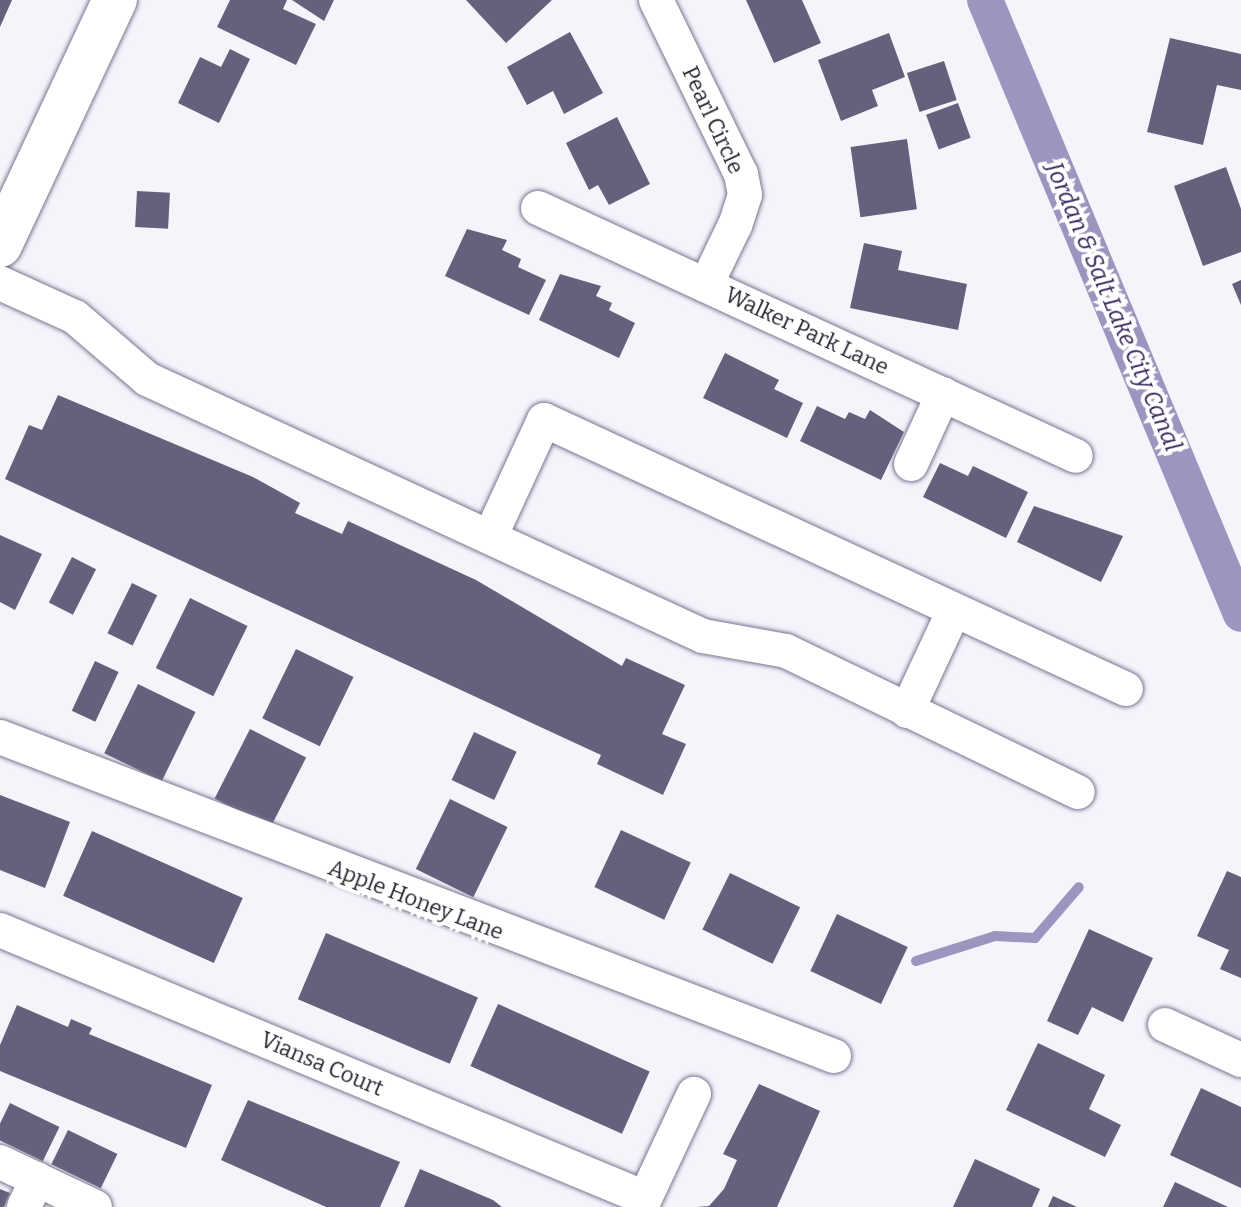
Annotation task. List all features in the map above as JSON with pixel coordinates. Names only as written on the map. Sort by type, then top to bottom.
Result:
[{"type":"main road","points":[[0,245],[115,0]]},
{"type":"street","name":"Pearl Circle","points":[[656,0],[741,174],[745,195],[706,285]]},
{"type":"street","name":"Walker Park Lane","points":[[538,208],[1076,456]]},
{"type":"street","points":[[0,283],[75,317],[147,379],[703,636],[786,651],[1078,792]]},
{"type":"street","points":[[911,464],[943,394]]},
{"type":"street","points":[[490,537],[544,420],[1126,689]]},
{"type":"street","points":[[907,711],[954,610]]},
{"type":"street","name":"Apple Honey Lane","points":[[0,737],[834,1056]]},
{"type":"street","name":"Viansa Court","points":[[0,930],[643,1202]]},
{"type":"street","points":[[1165,1025],[1241,1060]]},
{"type":"street","points":[[643,1202],[694,1094]]},
{"type":"street","points":[[0,1162],[30,1193],[95,1207]]},
{"type":"building","points":[[0,0],[12,0],[0,27]]},
{"type":"building","points":[[230,0],[287,0],[283,9],[316,24],[296,65],[217,27]]},
{"type":"building","points":[[292,0],[334,0],[324,21]]},
{"type":"building","points":[[466,0],[552,0],[506,43]]},
{"type":"building","points":[[746,0],[802,0],[821,43],[774,63]]},
{"type":"building","points":[[570,32],[603,93],[564,114],[553,91],[527,105],[507,67]]},
{"type":"building","points":[[889,33],[905,77],[872,90],[878,106],[841,121],[818,60]]},
{"type":"building","points":[[1170,38],[1241,54],[1241,90],[1217,85],[1203,145],[1147,132]]},
{"type":"building","points":[[230,49],[250,59],[219,123],[178,103],[200,57],[221,67]]},
{"type":"building","points":[[944,61],[957,100],[920,112],[907,73]]},
{"type":"building","points":[[958,103],[971,138],[939,149],[926,115]]},
{"type":"building","points":[[617,117],[650,184],[609,205],[598,185],[589,190],[566,143]]},
{"type":"building","points":[[907,139],[917,209],[860,217],[851,147]]},
{"type":"building","points":[[1226,167],[1241,209],[1241,252],[1203,266],[1174,186]]},
{"type":"building","points":[[137,191],[170,193],[168,229],[135,227]]},
{"type":"building","points":[[467,229],[507,240],[502,250],[521,259],[518,267],[546,280],[529,315],[445,276]]},
{"type":"building","points":[[864,243],[902,251],[898,270],[967,284],[958,330],[850,308]]},
{"type":"building","points":[[560,274],[601,286],[596,296],[612,303],[609,310],[635,323],[619,358],[539,320]]},
{"type":"building","points":[[1241,280],[1241,305],[1232,284]]},
{"type":"building","points":[[725,353],[779,380],[774,389],[803,403],[787,438],[703,398]]},
{"type":"building","points":[[58,395],[253,477],[300,503],[295,513],[342,534],[348,521],[476,580],[622,666],[626,658],[685,685],[662,734],[686,744],[663,795],[597,764],[601,755],[5,479],[29,425],[42,430]]},
{"type":"building","points":[[817,406],[845,419],[849,412],[865,419],[870,410],[904,432],[881,480],[800,441]]},
{"type":"building","points":[[940,463],[968,476],[973,466],[1028,492],[1006,538],[923,497]]},
{"type":"building","points":[[1034,506],[1123,536],[1101,582],[1017,542]]},
{"type":"building","points":[[0,535],[42,554],[15,610],[0,602]]},
{"type":"building","points":[[72,557],[96,569],[73,615],[49,602]]},
{"type":"building","points":[[132,583],[157,595],[133,646],[107,633]]},
{"type":"building","points":[[190,598],[248,626],[213,696],[156,668]]},
{"type":"building","points":[[296,649],[354,677],[320,746],[262,718]]},
{"type":"building","points":[[95,661],[119,672],[95,722],[72,711]]},
{"type":"building","points":[[138,684],[196,712],[162,781],[104,753]]},
{"type":"building","points":[[250,729],[306,758],[271,827],[215,798]]},
{"type":"building","points":[[474,732],[517,752],[494,800],[452,780]]},
{"type":"building","points":[[0,795],[70,822],[45,888],[0,870]]},
{"type":"building","points":[[450,799],[508,827],[473,897],[416,869]]},
{"type":"building","points":[[621,830],[691,863],[664,920],[594,887]]},
{"type":"building","points":[[92,831],[243,898],[214,963],[63,896]]},
{"type":"building","points":[[1227,871],[1241,877],[1241,978],[1220,969],[1229,950],[1197,936]]},
{"type":"building","points":[[730,873],[800,907],[772,964],[702,930]]},
{"type":"building","points":[[837,914],[908,947],[881,1004],[810,971]]},
{"type":"building","points":[[1089,929],[1153,958],[1123,1022],[1092,1007],[1078,1035],[1047,1021]]},
{"type":"building","points":[[326,933],[478,997],[450,1064],[298,999]]},
{"type":"building","points":[[498,1004],[650,1072],[622,1134],[470,1066]]},
{"type":"building","points":[[17,1005],[68,1027],[71,1019],[92,1028],[89,1034],[212,1085],[186,1148],[0,1071],[0,1045]]},
{"type":"building","points":[[1038,1043],[1105,1075],[1089,1109],[1121,1125],[1105,1157],[1006,1110]]},
{"type":"building","points":[[759,1084],[820,1111],[777,1207],[697,1207],[709,1206],[724,1189],[737,1160],[723,1154]]},
{"type":"building","points":[[1201,1088],[1241,1107],[1241,1188],[1170,1155]]},
{"type":"building","points":[[248,1100],[400,1162],[380,1207],[326,1207],[221,1160]]},
{"type":"building","points":[[10,1103],[59,1127],[43,1161],[0,1140],[0,1124]]},
{"type":"building","points":[[68,1130],[117,1154],[101,1188],[51,1164]]},
{"type":"building","points":[[975,1159],[1040,1189],[1032,1207],[953,1207]]},
{"type":"building","points":[[420,1169],[493,1200],[502,1207],[404,1207]]},
{"type":"building","points":[[1175,1182],[1228,1207],[1163,1207]]},
{"type":"building","points":[[0,1189],[10,1193],[4,1207],[0,1207]]},
{"type":"building","points":[[1053,1196],[1077,1207],[1048,1207]]},
{"type":"waterway","name":"Jordan & Salt Lake City Canal","points":[[985,0],[1241,614]]},
{"type":"waterway","points":[[916,961],[995,936],[1035,938],[1079,887]]}]
